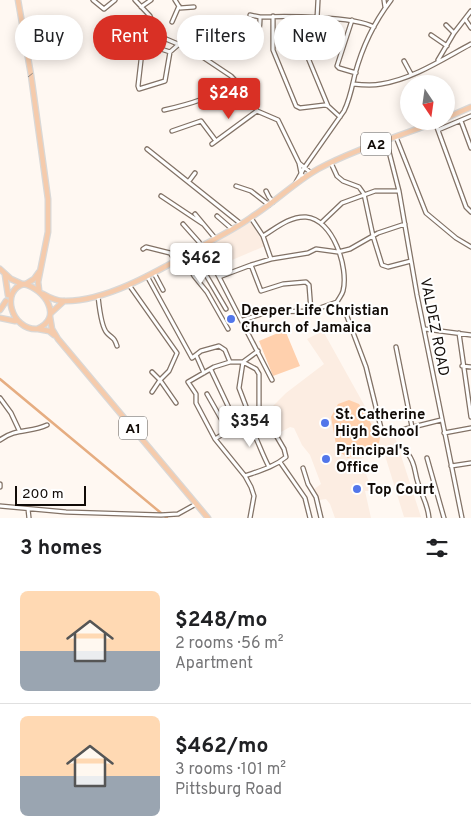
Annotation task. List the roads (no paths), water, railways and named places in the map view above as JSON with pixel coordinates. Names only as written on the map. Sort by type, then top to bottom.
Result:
[{"type":"main road","points":[[18,0],[31,75],[48,199],[48,232],[38,282],[41,292]]},
{"type":"main road","points":[[455,114],[471,107]]},
{"type":"main road","name":"A2","points":[[41,292],[55,300],[64,301],[98,296],[147,276],[251,218],[304,178],[331,163],[415,130]]},
{"type":"main road","points":[[0,269],[5,274],[41,292]]},
{"type":"main road","points":[[0,310],[13,288],[34,279],[40,271]]},
{"type":"main road","points":[[5,274],[8,295]]},
{"type":"main road","name":"A1","points":[[41,292],[48,304],[52,328],[58,339]]},
{"type":"main road","points":[[6,301],[16,321]]},
{"type":"main road","points":[[37,329],[45,324],[50,315],[64,301]]},
{"type":"main road","points":[[0,318],[16,321]]},
{"type":"main road","name":"A1","points":[[16,321],[26,328],[51,332],[58,339],[208,518]]},
{"type":"street","points":[[93,0],[104,8],[115,0]]},
{"type":"street","points":[[135,0],[150,16],[156,33],[177,44]]},
{"type":"street","points":[[141,7],[151,0]]},
{"type":"street","points":[[175,0],[180,8],[194,7]]},
{"type":"street","points":[[317,15],[318,0]]},
{"type":"street","points":[[293,187],[300,173],[348,103],[356,73],[374,27],[388,1]]},
{"type":"street","points":[[172,22],[179,6]]},
{"type":"street","points":[[437,62],[454,33],[471,11]]},
{"type":"street","points":[[264,17],[273,16],[273,50],[296,106],[300,108],[328,106]]},
{"type":"street","points":[[465,19],[471,28]]},
{"type":"street","points":[[345,20],[374,27]]},
{"type":"street","points":[[352,20],[337,66],[356,73]]},
{"type":"street","points":[[446,25],[454,33]]},
{"type":"street","points":[[431,35],[447,46]]},
{"type":"street","points":[[353,84],[381,84],[411,74],[471,44]]},
{"type":"street","points":[[141,60],[139,89],[165,81],[170,52],[177,45]]},
{"type":"street","points":[[207,60],[236,80],[247,93],[257,111],[275,118],[281,123],[299,163],[300,173],[304,178]]},
{"type":"street","points":[[310,60],[328,106],[340,117]]},
{"type":"street","points":[[404,61],[411,74]]},
{"type":"street","points":[[164,110],[204,100],[236,80]]},
{"type":"street","points":[[212,144],[257,111]]},
{"type":"street","points":[[455,123],[471,116]]},
{"type":"street","points":[[172,131],[201,121],[216,141]]},
{"type":"street","points":[[461,121],[471,148]]},
{"type":"street","points":[[438,130],[466,206],[471,212]]},
{"type":"street","points":[[396,137],[426,213],[456,238],[471,247]]},
{"type":"street","name":"VALDEZ ROAD","points":[[386,140],[399,191],[441,420],[462,518]]},
{"type":"street","points":[[147,149],[240,224]]},
{"type":"street","points":[[299,163],[311,174]]},
{"type":"street","points":[[331,163],[337,176],[343,181],[359,187],[364,194],[373,236],[382,265],[388,267],[411,261]]},
{"type":"street","points":[[189,181],[195,173]]},
{"type":"street","points":[[236,186],[252,192],[271,204]]},
{"type":"street","points":[[266,191],[271,204]]},
{"type":"street","points":[[321,223],[342,203],[374,191],[399,191]]},
{"type":"street","points":[[161,196],[203,224]]},
{"type":"street","points":[[195,214],[215,238]]},
{"type":"street","points":[[217,216],[232,229]]},
{"type":"street","points":[[243,320],[268,312],[311,311],[337,302],[343,291],[344,273],[341,256],[327,228],[321,223],[305,217],[296,218],[280,225],[264,236]]},
{"type":"street","points":[[251,218],[264,236],[271,259]]},
{"type":"street","points":[[183,224],[192,232],[219,276],[272,380]]},
{"type":"street","points":[[219,276],[271,259],[301,255],[316,249],[338,252],[350,249],[373,236],[405,224]]},
{"type":"street","points":[[143,249],[146,247],[170,253],[175,260]]},
{"type":"street","points":[[192,251],[226,309]]},
{"type":"street","points":[[183,256],[194,276],[207,292],[228,329]]},
{"type":"street","points":[[252,265],[261,290],[290,283],[306,282],[309,285],[311,311]]},
{"type":"street","points":[[153,272],[162,290]]},
{"type":"street","points":[[147,276],[190,355],[193,358],[201,351],[219,346],[225,350],[230,362]]},
{"type":"street","points":[[128,284],[177,353],[169,370],[152,392]]},
{"type":"street","points":[[98,296],[107,333],[114,337],[117,346]]},
{"type":"street","points":[[345,311],[366,367],[381,428],[385,434],[441,420]]},
{"type":"street","points":[[425,329],[471,335]]},
{"type":"street","points":[[458,333],[471,417]]},
{"type":"street","points":[[396,347],[412,427]]},
{"type":"street","points":[[258,351],[243,362],[239,388],[258,447],[269,467]]},
{"type":"street","points":[[196,355],[204,373]]},
{"type":"street","points":[[245,476],[280,462],[286,457],[284,449],[261,411],[258,401],[259,374],[256,369],[243,362],[230,362],[222,364],[188,382],[196,394],[198,408],[214,439],[245,476],[251,487],[254,496],[250,518]]},
{"type":"street","points":[[462,366],[471,366]]},
{"type":"street","points":[[211,370],[238,425]]},
{"type":"street","points":[[152,372],[176,403]]},
{"type":"street","points":[[207,394],[228,431]]},
{"type":"street","points":[[0,398],[11,413],[19,430]]},
{"type":"street","points":[[214,439],[261,411]]},
{"type":"street","points":[[0,440],[9,433],[39,428],[47,424]]},
{"type":"street","points":[[444,433],[471,428]]},
{"type":"street","points":[[408,454],[414,462],[418,484],[426,503],[429,518]]},
{"type":"street","points":[[427,458],[444,518]]},
{"type":"street","points":[[280,462],[305,498],[310,518]]},
{"type":"street","points":[[451,466],[471,463]]},
{"type":"street","points":[[303,468],[308,484],[316,498],[321,518]]},
{"type":"street","points":[[0,506],[145,516],[178,514],[196,504]]},
{"type":"street","points":[[28,509],[29,518]]},
{"type":"waterway","points":[[0,379],[167,518]]},
{"type":"railway","points":[[28,77],[33,73]]},
{"type":"place","name":"Deeper Life Christian Church of Jamaica","points":[[231,319]]},
{"type":"place","name":"St. Catherine High School","points":[[325,423]]},
{"type":"place","name":"Principal's Office","points":[[326,459]]},
{"type":"place","name":"Top Court","points":[[357,489]]}]
